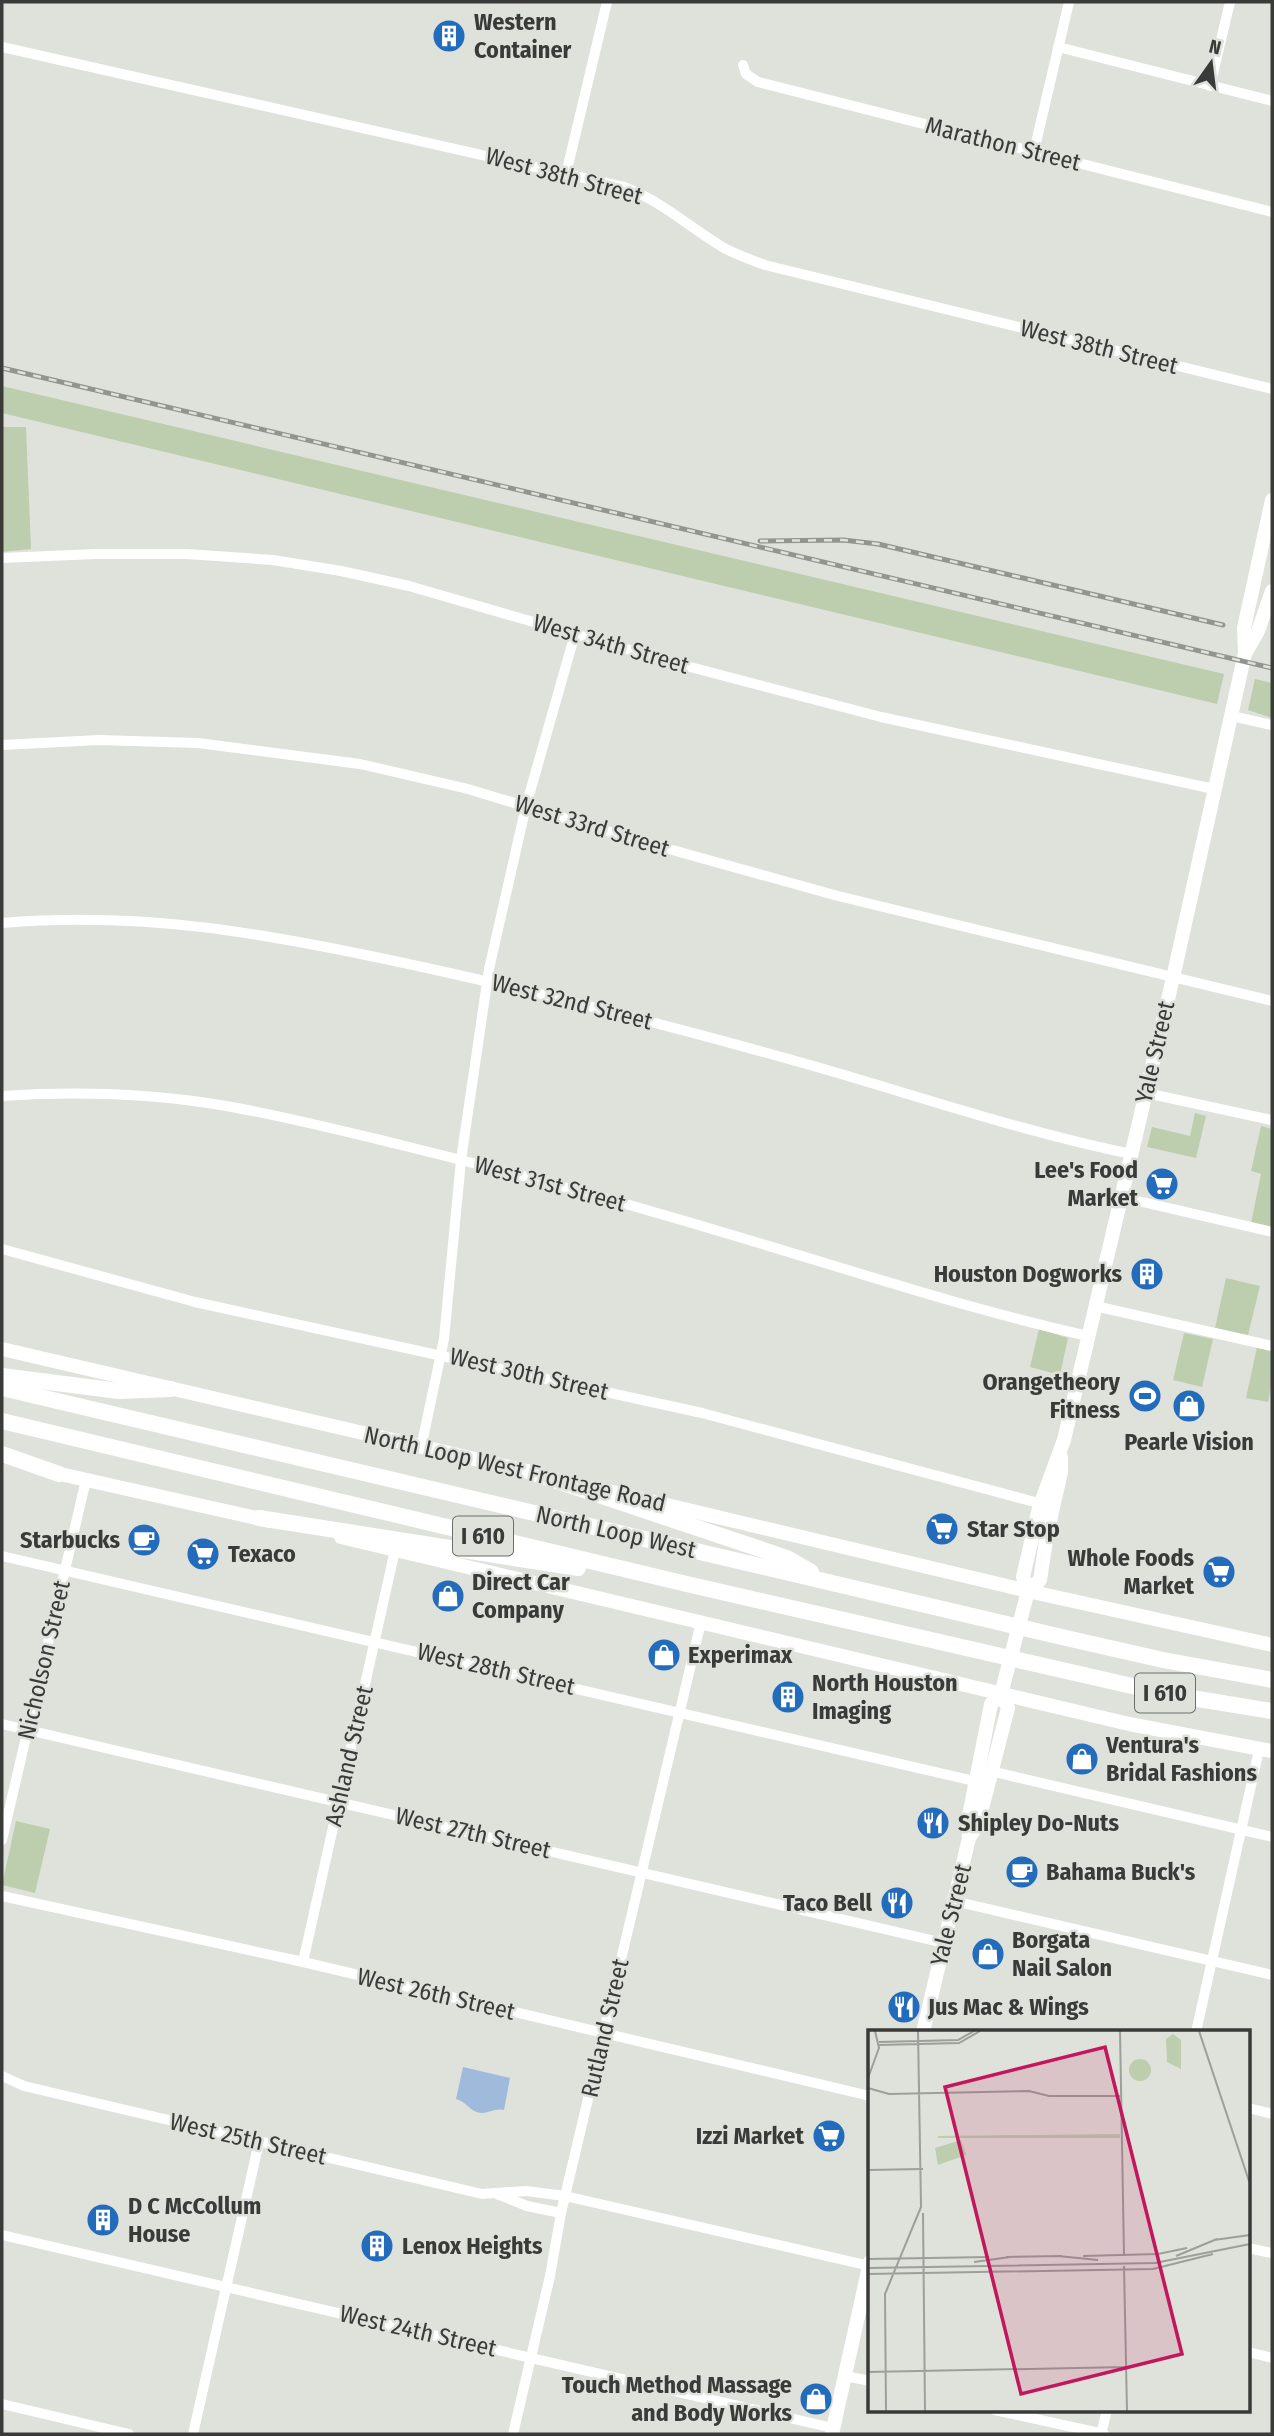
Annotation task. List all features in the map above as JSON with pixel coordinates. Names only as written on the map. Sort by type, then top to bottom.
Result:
[{"type":"highway","points":[[2,1376],[119,1391],[171,1389]]},
{"type":"highway","name":"North Loop West","points":[[2,1388],[1066,1638],[1163,1660],[1272,1680]]},
{"type":"highway","name":"North Loop West","points":[[2,1421],[691,1585],[1167,1693],[1272,1711]]},
{"type":"highway","points":[[2,1454],[59,1474]]},
{"type":"highway","points":[[530,1472],[787,1558],[825,1580]]},
{"type":"highway","points":[[259,1518],[691,1585]]},
{"type":"main road","name":"Yale Street","points":[[923,2030],[969,1838],[968,1821],[984,1777],[991,1704],[1001,1694],[1028,1591],[1023,1577],[1047,1506],[1048,1478],[1061,1450],[1173,978],[1245,653],[1244,628],[1269,528],[1272,500]]},
{"type":"main road","name":"Yale Street","points":[[1245,653],[1258,631],[1272,589]]},
{"type":"main road","name":"North Loop West Frontage Road","points":[[2,1349],[1028,1591],[1272,1645]]},
{"type":"main road","points":[[2,1460],[259,1518],[1141,1727],[1266,1750]]},
{"type":"main road","points":[[832,2431],[868,2269]]},
{"type":"street","points":[[566,174],[607,2]]},
{"type":"street","points":[[1034,151],[1069,2]]},
{"type":"street","points":[[1210,86],[1230,2]]},
{"type":"street","name":"West 38th Street","points":[[2,47],[566,174],[642,194],[722,247],[765,265],[1272,389]]},
{"type":"street","points":[[1058,47],[1272,101]]},
{"type":"street","name":"Marathon Street","points":[[743,65],[746,74],[758,82],[1272,212]]},
{"type":"street","name":"West 34th Street","points":[[2,558],[142,553],[273,560],[409,586],[675,663],[881,717],[1214,789]]},
{"type":"street","points":[[1254,583],[1272,589]]},
{"type":"street","points":[[421,1448],[441,1354],[461,1160],[487,981],[526,806],[575,634]]},
{"type":"street","points":[[1231,716],[1272,725]]},
{"type":"street","name":"West 33rd Street","points":[[2,745],[99,740],[232,746],[411,774],[826,893],[1272,1002]]},
{"type":"street","name":"West 32nd Street","points":[[2,923],[70,919],[125,920],[217,927],[327,946],[487,981],[685,1031],[1022,1128],[1131,1154]]},
{"type":"street","name":"West 31st Street","points":[[2,1096],[92,1093],[179,1099],[249,1111],[461,1160],[741,1237],[936,1297],[1088,1336]]},
{"type":"street","points":[[1146,1093],[1272,1121]]},
{"type":"street","points":[[1121,1197],[1272,1232]]},
{"type":"street","name":"West 30th Street","points":[[2,1249],[195,1302],[702,1413],[1047,1506]]},
{"type":"street","points":[[1095,1306],[1272,1346]]},
{"type":"street","name":"Nicholson Street","points":[[2,1840],[86,1480]]},
{"type":"street","name":"Ashland Street","points":[[303,1962],[395,1550]]},
{"type":"street","name":"West 28th Street","points":[[2,1556],[679,1713],[1272,1837]]},
{"type":"street","name":"Rutland Street","points":[[513,2434],[550,2276],[561,2213],[701,1622]]},
{"type":"street","name":"West 27th Street","points":[[2,1724],[944,1943]]},
{"type":"street","points":[[1196,2030],[1241,1830],[1266,1750]]},
{"type":"street","name":"West 26th Street","points":[[2,1896],[303,1962],[868,2096]]},
{"type":"street","points":[[954,1900],[1272,1975]]},
{"type":"street","name":"West 25th Street","points":[[2,2076],[24,2086],[482,2194],[526,2191],[565,2196],[868,2264]]},
{"type":"street","points":[[1250,2108],[1272,2114]]},
{"type":"street","points":[[193,2434],[259,2142]]},
{"type":"street","name":"West 25th Street","points":[[496,2194],[527,2206],[561,2213]]},
{"type":"street","name":"West 24th Street","points":[[2,2235],[531,2357],[832,2431]]},
{"type":"street","points":[[1250,2248],[1272,2253]]},
{"type":"street","points":[[1250,2352],[1272,2358]]},
{"type":"street","points":[[845,2376],[868,2381]]},
{"type":"street","points":[[2,2404],[129,2434]]},
{"type":"street","points":[[1004,2412],[1102,2434],[1107,2412]]},
{"type":"green space","points":[[2,386],[1224,674],[1217,704],[2,413]]},
{"type":"green space","points":[[2,427],[26,427],[31,549],[2,552]]},
{"type":"green space","points":[[1255,679],[1272,683],[1272,718],[1248,710]]},
{"type":"green space","points":[[1195,1113],[1206,1116],[1196,1158],[1147,1147],[1152,1127],[1190,1136]]},
{"type":"green space","points":[[1261,1126],[1272,1129],[1272,1228],[1251,1223],[1261,1174],[1251,1171]]},
{"type":"green space","points":[[1226,1278],[1260,1286],[1248,1335],[1215,1328]]},
{"type":"green space","points":[[1039,1329],[1068,1338],[1060,1375],[1030,1367]]},
{"type":"green space","points":[[1184,1333],[1213,1339],[1202,1387],[1173,1380]]},
{"type":"green space","points":[[1257,1347],[1272,1350],[1272,1382],[1268,1402],[1246,1398]]},
{"type":"green space","points":[[16,1821],[50,1829],[35,1893],[2,1885]]},
{"type":"water","points":[[463,2067],[510,2078],[504,2110],[477,2112],[456,2099]]},
{"type":"railway","points":[[2,368],[1272,668]]},
{"type":"railway","points":[[760,541],[843,540],[878,544],[1223,625]]},
{"type":"place","name":"Western Container","points":[[449,36]]},
{"type":"place","name":"Lee's Food Market","points":[[1162,1184]]},
{"type":"place","name":"Houston Dogworks","points":[[1147,1274]]},
{"type":"place","name":"Orangetheory Fitness","points":[[1145,1396]]},
{"type":"place","name":"Pearle Vision","points":[[1189,1406]]},
{"type":"place","name":"Star Stop","points":[[942,1529]]},
{"type":"place","name":"Starbucks","points":[[144,1540]]},
{"type":"place","name":"Texaco","points":[[203,1554]]},
{"type":"place","name":"Whole Foods Market","points":[[1219,1572]]},
{"type":"place","name":"Direct Car Company","points":[[448,1596]]},
{"type":"place","name":"Experimax","points":[[664,1655]]},
{"type":"place","name":"North Houston Imaging","points":[[788,1697]]},
{"type":"place","name":"Ventura's Bridal Fashions","points":[[1082,1759]]},
{"type":"place","name":"Shipley Do-Nuts","points":[[933,1823]]},
{"type":"place","name":"Bahama Buck's","points":[[1022,1872]]},
{"type":"place","name":"Taco Bell","points":[[897,1903]]},
{"type":"place","name":"Borgata Nail Salon","points":[[988,1954]]},
{"type":"place","name":"Jus Mac & Wings","points":[[904,2007]]},
{"type":"place","name":"Izzi Market","points":[[829,2136]]},
{"type":"place","name":"D C McCollum House","points":[[103,2220]]},
{"type":"place","name":"Lenox Heights","points":[[377,2246]]},
{"type":"place","name":"Touch Method Massage and Body Works","points":[[816,2399]]}]
